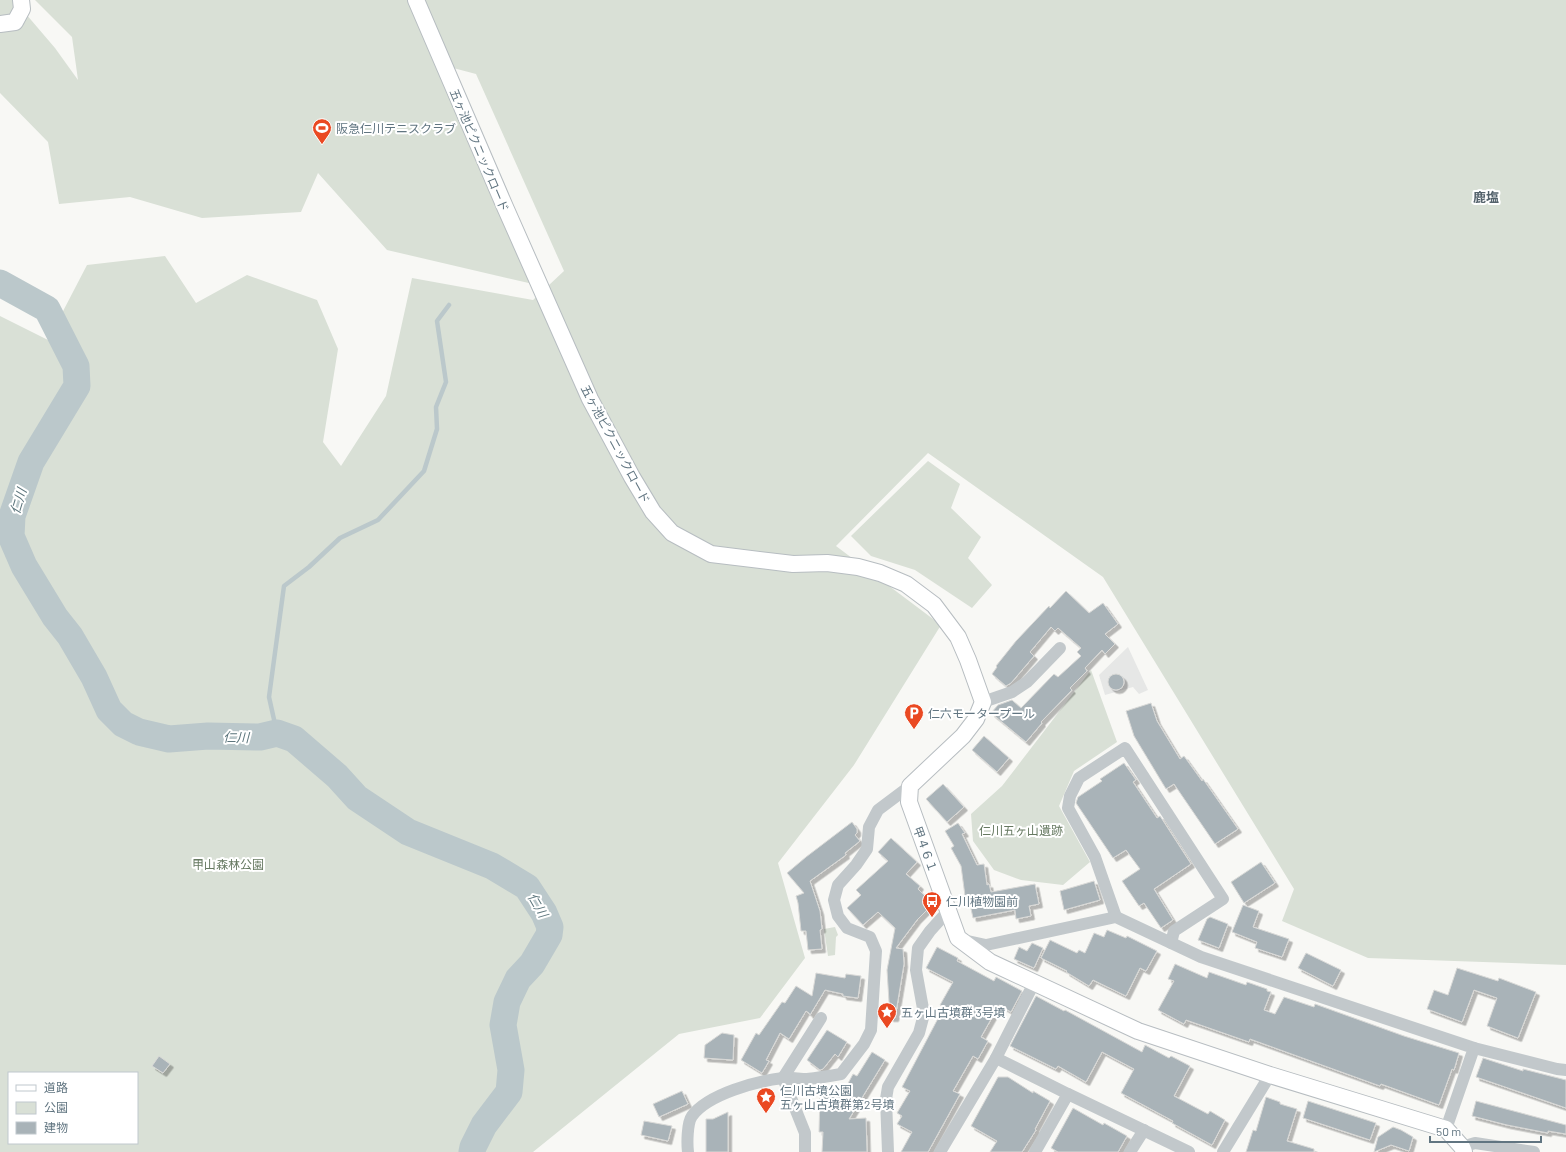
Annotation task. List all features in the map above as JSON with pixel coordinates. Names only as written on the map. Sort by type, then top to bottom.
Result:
[{"type":"street","points":[[0,24],[14,22],[22,9],[21,0]]},
{"type":"street","name":"五ヶ池ピクニックロード","points":[[416,0],[590,399],[632,477],[653,512],[672,532],[712,554],[792,564],[827,563],[858,567],[880,573],[906,584],[934,605],[958,637],[983,702]]},
{"type":"street","points":[[688,1152],[687,1142],[691,1117],[706,1102],[727,1092],[763,1082],[784,1078],[807,1079],[841,1074],[864,1044],[871,1030],[876,950],[870,937],[847,928],[838,916],[834,900],[838,885],[856,865],[867,849],[869,827],[878,810],[910,786],[963,736],[976,719],[983,702],[1012,692],[1028,682],[1060,648]]},
{"type":"street","points":[[1116,917],[1096,857],[1068,808],[1070,796],[1079,778],[1125,748],[1223,899],[1174,931],[1171,943]]},
{"type":"street","name":"甲４６１","points":[[910,786],[909,802],[958,938]]},
{"type":"street","points":[[888,1152],[886,1100],[888,1087],[918,1033],[924,1014],[916,970],[918,948],[930,931],[948,911]]},
{"type":"street","points":[[958,938],[986,945],[1116,917],[1201,957],[1474,1048],[1566,1070]]},
{"type":"street","points":[[958,938],[990,962],[1138,1032],[1270,1076],[1446,1129],[1463,1149],[1475,1144],[1534,1152]]},
{"type":"street","points":[[940,1152],[996,1058],[1034,983]]},
{"type":"street","points":[[784,1078],[821,1018]]},
{"type":"street","points":[[1446,1129],[1474,1048]]},
{"type":"street","points":[[996,1058],[1189,1152]]},
{"type":"street","points":[[1223,1152],[1270,1076]]},
{"type":"street","points":[[784,1078],[805,1133],[805,1152]]},
{"type":"street","points":[[1035,1152],[1068,1094]]},
{"type":"street","points":[[1130,1152],[1144,1130]]},
{"type":"shaded area","points":[[1128,647],[1148,690],[1139,694],[1133,687],[1105,695],[1099,675]]},
{"type":"green space","name":"甲山森林公園","points":[[0,0],[14,0],[55,48],[78,80],[72,37],[35,0],[1566,0],[1566,965],[1368,958],[1282,921],[1294,889],[1103,577],[928,453],[836,546],[941,625],[854,765],[778,863],[805,958],[760,1018],[679,1034],[533,1152],[0,1152],[0,316],[48,340],[87,265],[165,256],[196,303],[247,275],[317,300],[338,349],[323,442],[341,466],[386,396],[412,278],[533,300],[564,271],[476,74],[438,64],[533,284],[387,250],[318,173],[301,212],[202,218],[130,197],[59,204],[48,142],[0,93]]},
{"type":"green space","points":[[928,461],[960,484],[951,508],[981,537],[968,558],[992,585],[972,608],[915,570],[871,556],[851,536]]},
{"type":"green space","name":"仁川五ヶ山遺跡","points":[[1091,670],[1117,742],[1074,771],[1059,806],[1090,862],[1063,885],[1021,880],[994,870],[973,841],[971,814],[1002,786]]},
{"type":"green space","points":[[835,927],[838,935],[836,937],[835,955],[828,956],[824,929]]},
{"type":"building","points":[[1066,591],[1089,613],[1103,603],[1118,624],[1105,634],[1115,644],[1105,654],[1102,650],[1085,668],[1087,671],[1070,688],[1072,690],[1041,722],[1042,723],[1026,742],[991,713],[998,705],[1012,700],[1021,708],[1054,674],[1058,677],[1081,656],[1077,652],[1081,648],[1058,628],[1055,631],[1051,627],[1030,652],[1034,656],[1011,683],[1006,686],[992,674],[997,667],[996,666],[1016,641],[1049,606],[1050,608]]},
{"type":"building","points":[[1116,674],[1123,679],[1124,682],[1119,689],[1116,690],[1109,685],[1108,682],[1113,675]]},
{"type":"building","points":[[1151,703],[1157,721],[1180,759],[1184,756],[1202,781],[1203,779],[1238,829],[1215,844],[1174,784],[1166,789],[1134,736],[1126,711]]},
{"type":"building","points":[[984,736],[1009,758],[997,772],[972,750]]},
{"type":"building","points":[[1124,763],[1136,780],[1133,782],[1157,818],[1160,816],[1191,864],[1154,889],[1173,920],[1161,928],[1144,903],[1139,906],[1122,881],[1140,869],[1126,850],[1113,858],[1076,803],[1078,797],[1102,781],[1100,779]]},
{"type":"building","points":[[943,784],[964,807],[947,822],[926,799]]},
{"type":"building","points":[[852,822],[857,829],[857,833],[855,835],[860,841],[845,853],[846,855],[810,881],[820,911],[822,949],[808,950],[806,931],[801,931],[796,896],[804,893],[787,873]]},
{"type":"building","points":[[958,823],[965,833],[962,834],[977,865],[984,864],[987,885],[989,884],[991,892],[1035,884],[1039,904],[1029,906],[1031,916],[1016,919],[1015,910],[973,918],[968,895],[965,896],[961,866],[951,848],[954,846],[945,831]]},
{"type":"building","points":[[891,838],[917,862],[906,874],[920,886],[918,889],[933,904],[917,920],[896,948],[903,949],[904,964],[895,1018],[890,1018],[887,970],[895,928],[878,912],[863,925],[847,908],[861,895],[856,890],[888,861],[878,852]]},
{"type":"building","points":[[1261,862],[1275,883],[1244,903],[1231,882]]},
{"type":"building","points":[[1094,881],[1100,900],[1064,910],[1060,891]]},
{"type":"building","points":[[1243,905],[1259,911],[1253,927],[1289,939],[1282,957],[1255,948],[1257,942],[1232,932]]},
{"type":"building","points":[[1210,917],[1228,924],[1219,948],[1198,940],[1207,919]]},
{"type":"building","points":[[1107,930],[1126,938],[1127,936],[1157,951],[1146,971],[1140,968],[1126,996],[1093,980],[1089,986],[1066,972],[1067,971],[1041,958],[1050,940],[1077,953],[1079,950],[1085,953],[1094,933],[1104,937]]},
{"type":"building","points":[[1032,943],[1043,948],[1034,968],[1014,959],[1019,947],[1027,951]]},
{"type":"building","points":[[937,947],[958,958],[957,961],[994,981],[996,977],[1022,991],[1011,1012],[999,1005],[981,1037],[988,1041],[978,1059],[973,1056],[953,1091],[960,1094],[928,1152],[901,1152],[912,1132],[897,1124],[902,1116],[897,1113],[910,1091],[902,1087],[944,1007],[940,1005],[953,982],[926,968]]},
{"type":"building","points":[[1306,953],[1341,970],[1333,986],[1298,968]]},
{"type":"building","points":[[1175,964],[1207,978],[1209,972],[1246,985],[1247,982],[1267,989],[1267,991],[1271,992],[1264,1010],[1275,1014],[1284,997],[1314,1007],[1315,1004],[1404,1036],[1459,1053],[1454,1070],[1452,1069],[1439,1105],[1381,1084],[1380,1086],[1250,1039],[1249,1042],[1186,1020],[1184,1024],[1158,1010],[1174,981],[1168,979]]},
{"type":"building","points":[[1457,968],[1498,981],[1499,978],[1536,992],[1518,1038],[1487,1026],[1497,998],[1474,990],[1462,1022],[1427,1009],[1434,990],[1448,995]]},
{"type":"building","points":[[816,973],[845,978],[846,974],[861,976],[858,998],[843,996],[843,994],[825,990],[810,1015],[806,1011],[789,1039],[780,1033],[766,1060],[769,1061],[762,1073],[741,1060],[756,1033],[759,1035],[782,1002],[785,1003],[796,986],[812,996]]},
{"type":"building","points":[[1036,996],[1142,1052],[1145,1045],[1169,1058],[1171,1056],[1190,1066],[1174,1096],[1208,1114],[1210,1111],[1225,1120],[1212,1145],[1172,1123],[1173,1121],[1121,1093],[1134,1069],[1102,1052],[1086,1082],[1058,1066],[1056,1069],[1010,1046]]},
{"type":"building","points":[[827,1030],[847,1042],[838,1057],[835,1054],[823,1069],[820,1070],[807,1060]]},
{"type":"building","points":[[722,1033],[734,1035],[733,1060],[704,1058],[705,1045]]},
{"type":"building","points":[[872,1052],[885,1060],[849,1119],[866,1118],[867,1152],[822,1152],[823,1132],[819,1132],[820,1091],[850,1092],[845,1089],[853,1074],[857,1076]]},
{"type":"building","points":[[159,1056],[170,1064],[163,1073],[152,1066]]},
{"type":"building","points":[[1483,1058],[1523,1071],[1523,1069],[1566,1080],[1566,1108],[1476,1077]]},
{"type":"building","points":[[998,1077],[1008,1077],[1033,1093],[1033,1091],[1050,1101],[1035,1129],[1036,1130],[1022,1152],[990,1152],[997,1141],[971,1126]]},
{"type":"building","points":[[682,1091],[688,1104],[659,1117],[653,1104]]},
{"type":"building","points":[[1266,1097],[1280,1102],[1280,1104],[1297,1109],[1287,1141],[1314,1149],[1314,1152],[1246,1152],[1253,1130],[1256,1131]]},
{"type":"building","points":[[1308,1101],[1376,1123],[1370,1140],[1303,1118]]},
{"type":"building","points":[[1476,1101],[1566,1125],[1566,1134],[1548,1131],[1548,1133],[1472,1116]]},
{"type":"building","points":[[1073,1108],[1103,1125],[1104,1123],[1127,1136],[1118,1152],[1058,1152],[1051,1148]]},
{"type":"building","points":[[728,1112],[728,1152],[706,1152],[706,1119],[713,1119]]},
{"type":"building","points":[[644,1121],[672,1126],[668,1141],[641,1135]]},
{"type":"building","points":[[1393,1127],[1413,1137],[1409,1151],[1391,1145],[1374,1152],[1378,1137]]},
{"type":"waterway","name":"仁川","points":[[0,283],[47,309],[76,366],[77,386],[31,462],[12,516],[11,536],[24,566],[55,617],[70,636],[94,677],[109,710],[123,724],[139,732],[169,739],[208,736],[260,737],[277,733],[294,739],[337,776],[357,798],[408,832],[492,866],[527,887],[544,913],[550,927],[549,935],[532,964],[518,979],[507,1002],[503,1025],[511,1070],[509,1092],[484,1125],[472,1152]]},
{"type":"waterway","points":[[277,733],[269,697],[284,586],[309,567],[340,538],[378,520],[424,471],[437,429],[436,407],[446,382],[437,321],[449,305]]},
{"type":"place","name":"阪急仁川テニスクラブ","points":[[322,145]]},
{"type":"place","name":"仁六モータープール","points":[[914,730]]},
{"type":"place","name":"仁川植物園前","points":[[932,918]]},
{"type":"place","name":"五ヶ山古墳群 3号墳","points":[[887,1029]]},
{"type":"place","name":"仁川古墳公園 五ヶ山古墳群第2号墳","points":[[766,1114]]},
{"type":"district","name":"鹿塩","points":[[1486,197]]}]
